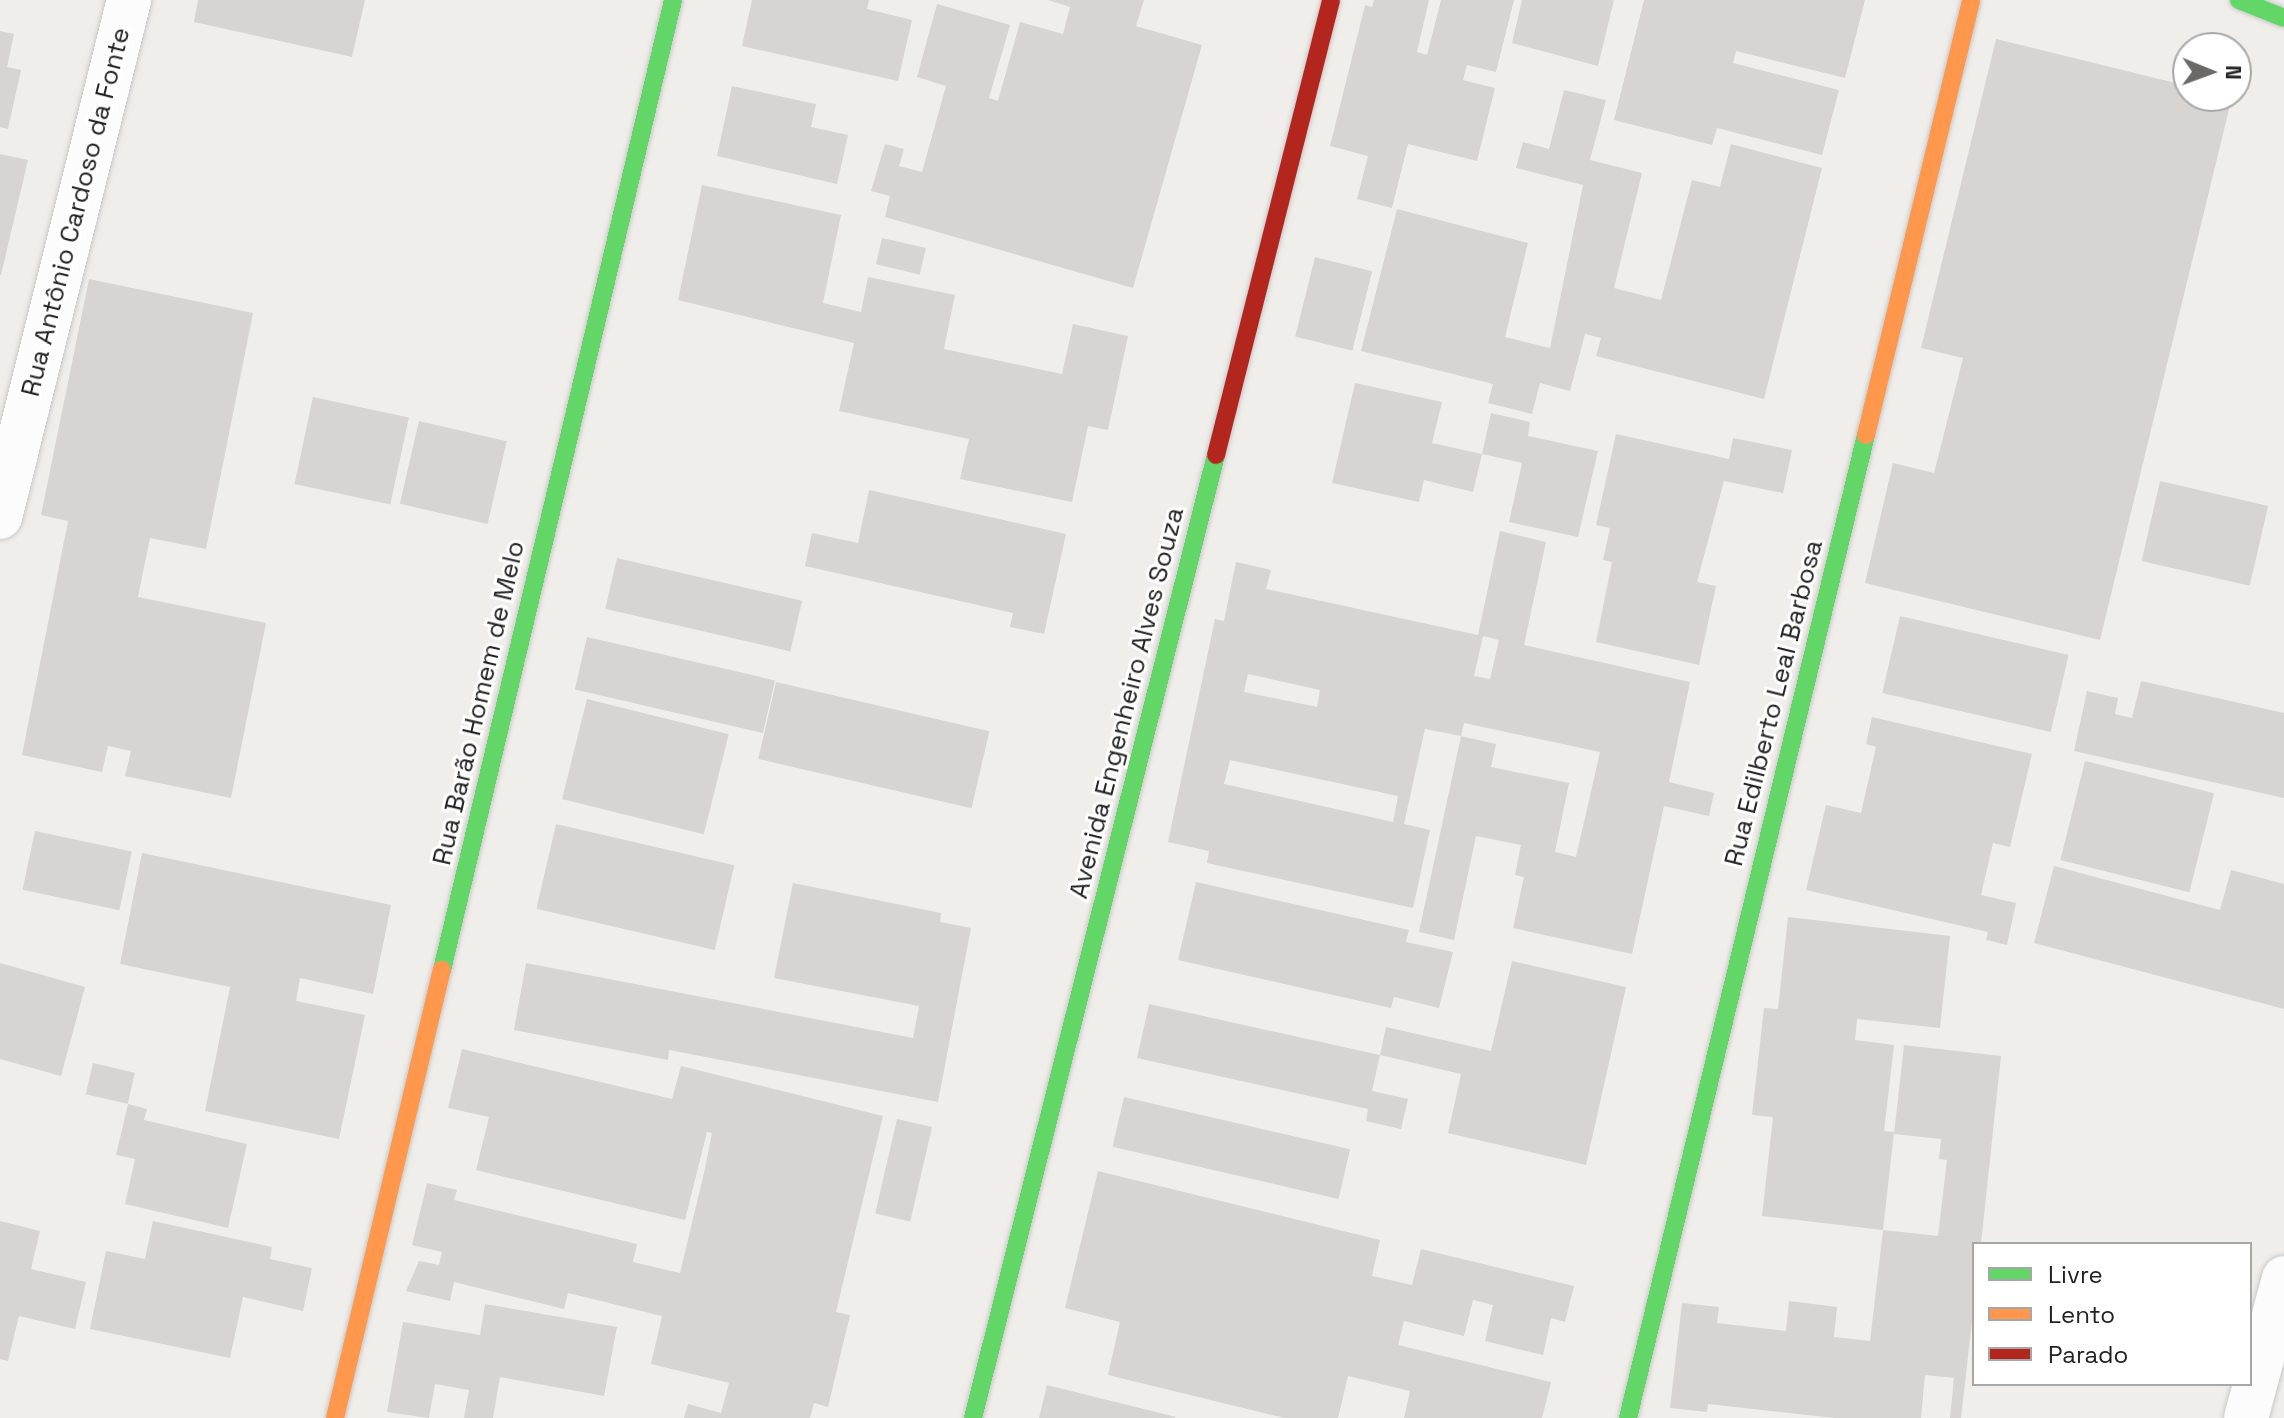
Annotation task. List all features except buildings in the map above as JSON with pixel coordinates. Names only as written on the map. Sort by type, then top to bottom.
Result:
[{"type":"street","name":"Rua Antônio Cardoso da Fonte","points":[[0,517],[129,0]]},
{"type":"street","name":"Rua Barão Homem de Melo","points":[[335,1418],[673,0]]},
{"type":"street","name":"Avenida Engenheiro Alves Souza","points":[[973,1418],[1331,0]]},
{"type":"street","name":"Rua Edilberto Leal Barbosa","points":[[1628,1418],[1971,0]]},
{"type":"street","points":[[2239,0],[2284,18]]},
{"type":"street","points":[[2246,1418],[2281,1306]]},
{"type":"traffic: fast","points":[[442,970],[673,0]]},
{"type":"traffic: fast","points":[[2239,0],[2284,18]]},
{"type":"traffic: fast","points":[[1628,1418],[1866,435]]},
{"type":"traffic: fast","points":[[973,1418],[1216,455]]},
{"type":"traffic: slow","points":[[1866,435],[1971,0]]},
{"type":"traffic: slow","points":[[335,1418],[442,970]]},
{"type":"traffic: jam","points":[[1216,455],[1331,0]]}]
